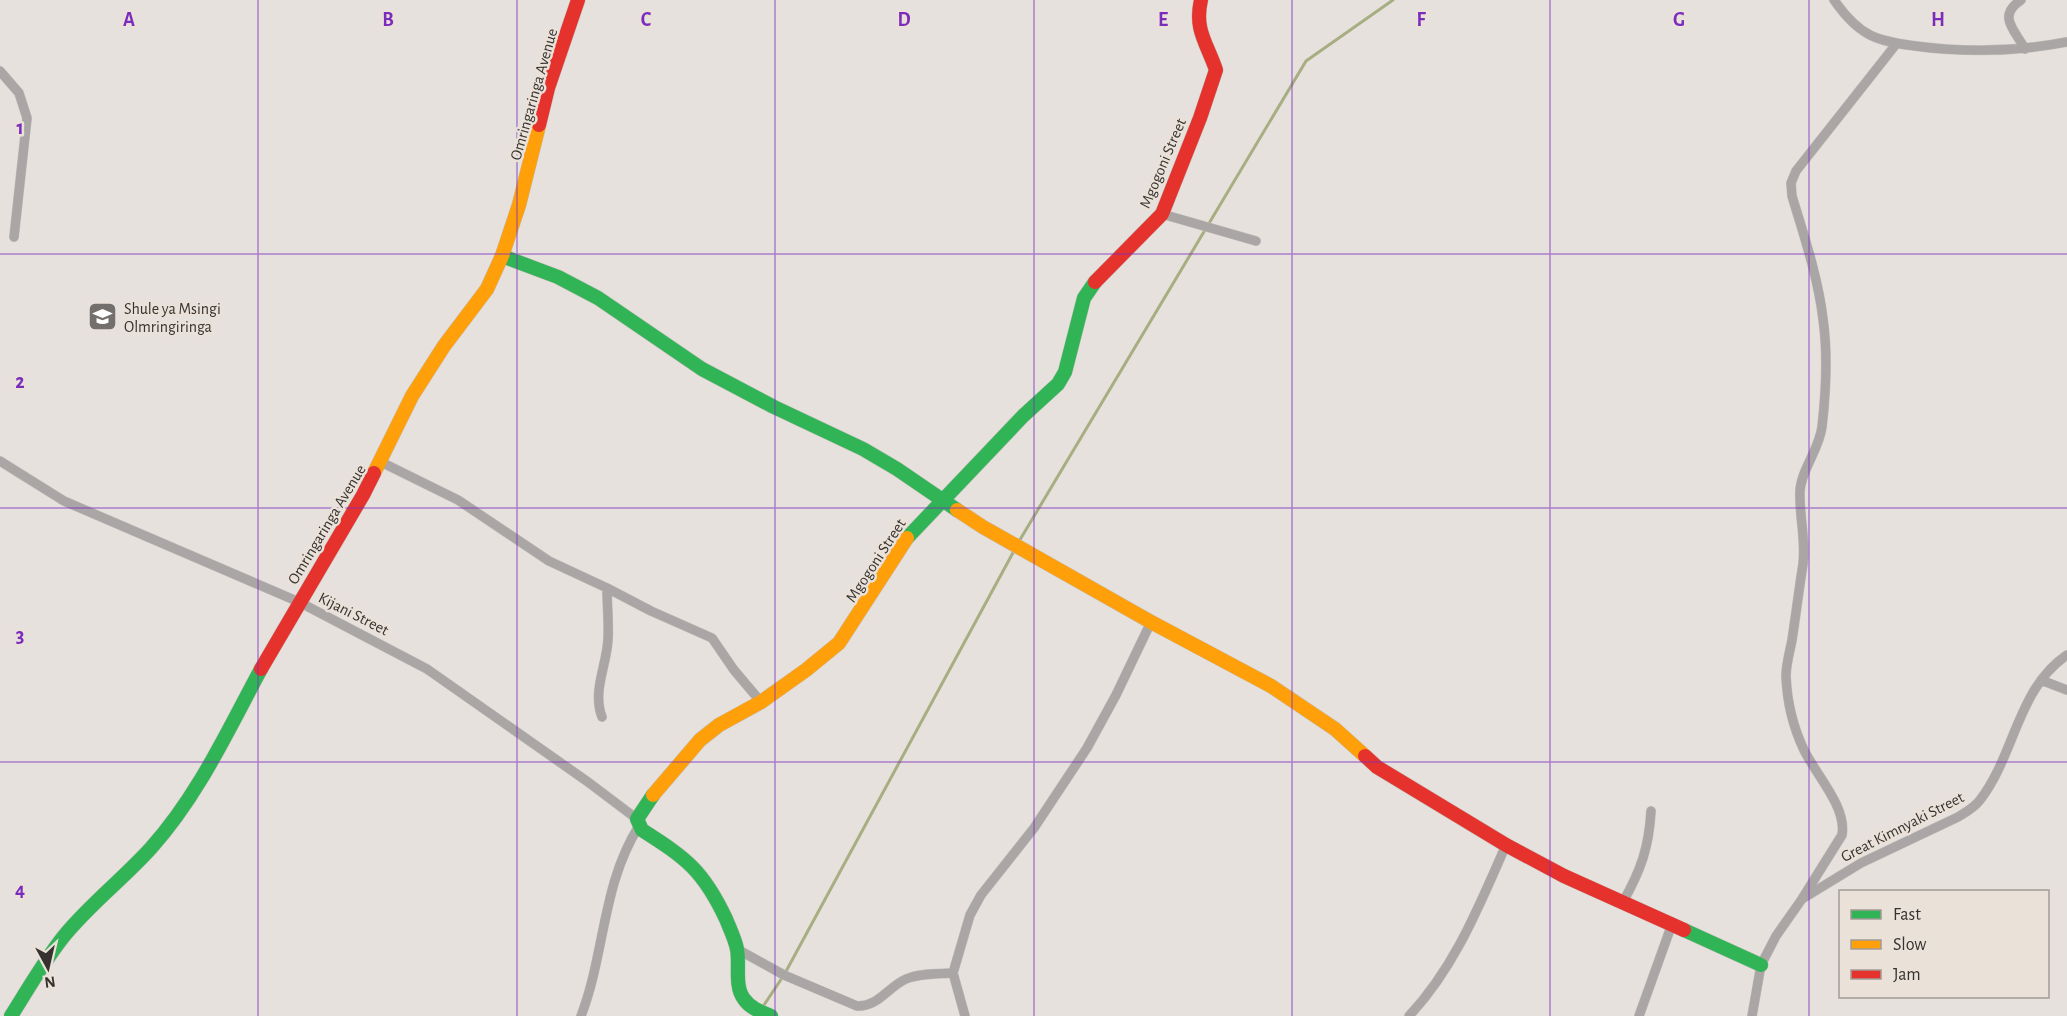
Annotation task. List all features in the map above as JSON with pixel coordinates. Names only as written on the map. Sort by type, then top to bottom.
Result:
[{"type":"street","name":"Omringaringa Avenue","points":[[11,1016],[64,936],[89,908],[151,848],[187,802],[299,602],[348,523],[381,462],[412,396],[444,346],[486,289],[502,256],[519,205],[548,88],[578,0]]},
{"type":"street","name":"Mgogoni Street","points":[[638,823],[650,799],[700,740],[719,725],[761,702],[839,643],[908,536],[1023,416],[1058,384],[1065,372],[1084,298],[1090,287],[1162,214],[1215,76],[1214,63],[1198,30],[1197,16],[1201,0]]},
{"type":"street","points":[[1834,0],[1862,30],[1872,36],[1897,43],[1991,52],[2067,42]]},
{"type":"street","points":[[2021,0],[2011,8],[2008,20],[2025,49]]},
{"type":"street","points":[[1802,899],[1842,835],[1844,825],[1832,798],[1805,751],[1794,724],[1786,674],[1804,548],[1800,490],[1802,479],[1818,447],[1825,363],[1823,320],[1818,285],[1792,196],[1791,183],[1796,171],[1897,43]]},
{"type":"street","points":[[0,71],[19,93],[27,118],[14,237]]},
{"type":"street","points":[[1162,214],[1207,225],[1256,241]]},
{"type":"street","points":[[502,256],[558,277],[598,298],[702,369],[774,407],[863,449],[983,527],[1151,622],[1271,686],[1335,729],[1377,767],[1506,845],[1564,876],[1761,965]]},
{"type":"street","name":"Kijani Street","points":[[0,461],[50,493],[81,509],[299,602],[427,669],[588,782],[638,823]]},
{"type":"street","points":[[381,462],[458,500],[537,555],[712,638],[734,670],[761,702]]},
{"type":"street","points":[[602,717],[598,699],[608,638],[607,588]]},
{"type":"street","points":[[965,1016],[953,973],[964,931],[981,895],[1034,828],[1088,748],[1151,622]]},
{"type":"street","name":"Great Kimnyaki Street","points":[[1752,1016],[1761,965],[1776,936],[1802,899],[1861,863],[1958,817],[1980,801],[1992,781],[2026,704],[2041,680],[2067,656]]},
{"type":"street","points":[[2041,680],[2067,690]]},
{"type":"street","points":[[1623,902],[1645,856],[1651,811]]},
{"type":"street","points":[[638,823],[642,830],[676,850],[694,867],[724,914],[737,950],[738,987],[742,997],[748,1005],[771,1016]]},
{"type":"street","points":[[581,1016],[617,872],[638,823]]},
{"type":"street","points":[[1409,1016],[1426,999],[1442,976],[1465,934],[1506,845]]},
{"type":"street","points":[[1639,1016],[1672,924]]},
{"type":"street","points":[[737,950],[784,975],[857,1006],[874,1003],[908,978],[953,973]]},
{"type":"waterway","points":[[1018,543],[1306,61],[1393,0]]},
{"type":"waterway","points":[[762,1008],[784,975],[1015,549]]},
{"type":"traffic: fast","points":[[502,256],[558,277],[598,298],[702,369],[774,407],[863,449],[957,510]]},
{"type":"traffic: fast","points":[[907,538],[1023,416],[1058,384],[1065,372],[1084,298],[1095,282]]},
{"type":"traffic: fast","points":[[11,1016],[64,936],[168,828],[198,785],[261,669]]},
{"type":"traffic: fast","points":[[653,795],[637,819],[642,830],[682,858],[709,888],[718,902],[735,942],[741,994],[746,1002],[771,1016]]},
{"type":"traffic: fast","points":[[1684,930],[1761,965]]},
{"type":"traffic: slow","points":[[374,473],[412,396],[444,346],[487,289],[502,256],[519,205],[539,125]]},
{"type":"traffic: slow","points":[[957,510],[1151,622],[1271,686],[1335,729],[1365,756]]},
{"type":"traffic: slow","points":[[653,795],[700,740],[719,725],[761,702],[839,643],[907,538]]},
{"type":"traffic: jam","points":[[539,125],[548,88],[578,0]]},
{"type":"traffic: jam","points":[[1095,282],[1162,214],[1200,118],[1216,70],[1200,28],[1201,0]]},
{"type":"traffic: jam","points":[[261,669],[374,473]]},
{"type":"traffic: jam","points":[[1365,756],[1377,767],[1506,845],[1564,876],[1684,930]]},
{"type":"place","name":"Shule ya Msingi Olmringiringa","points":[[103,317]]}]
